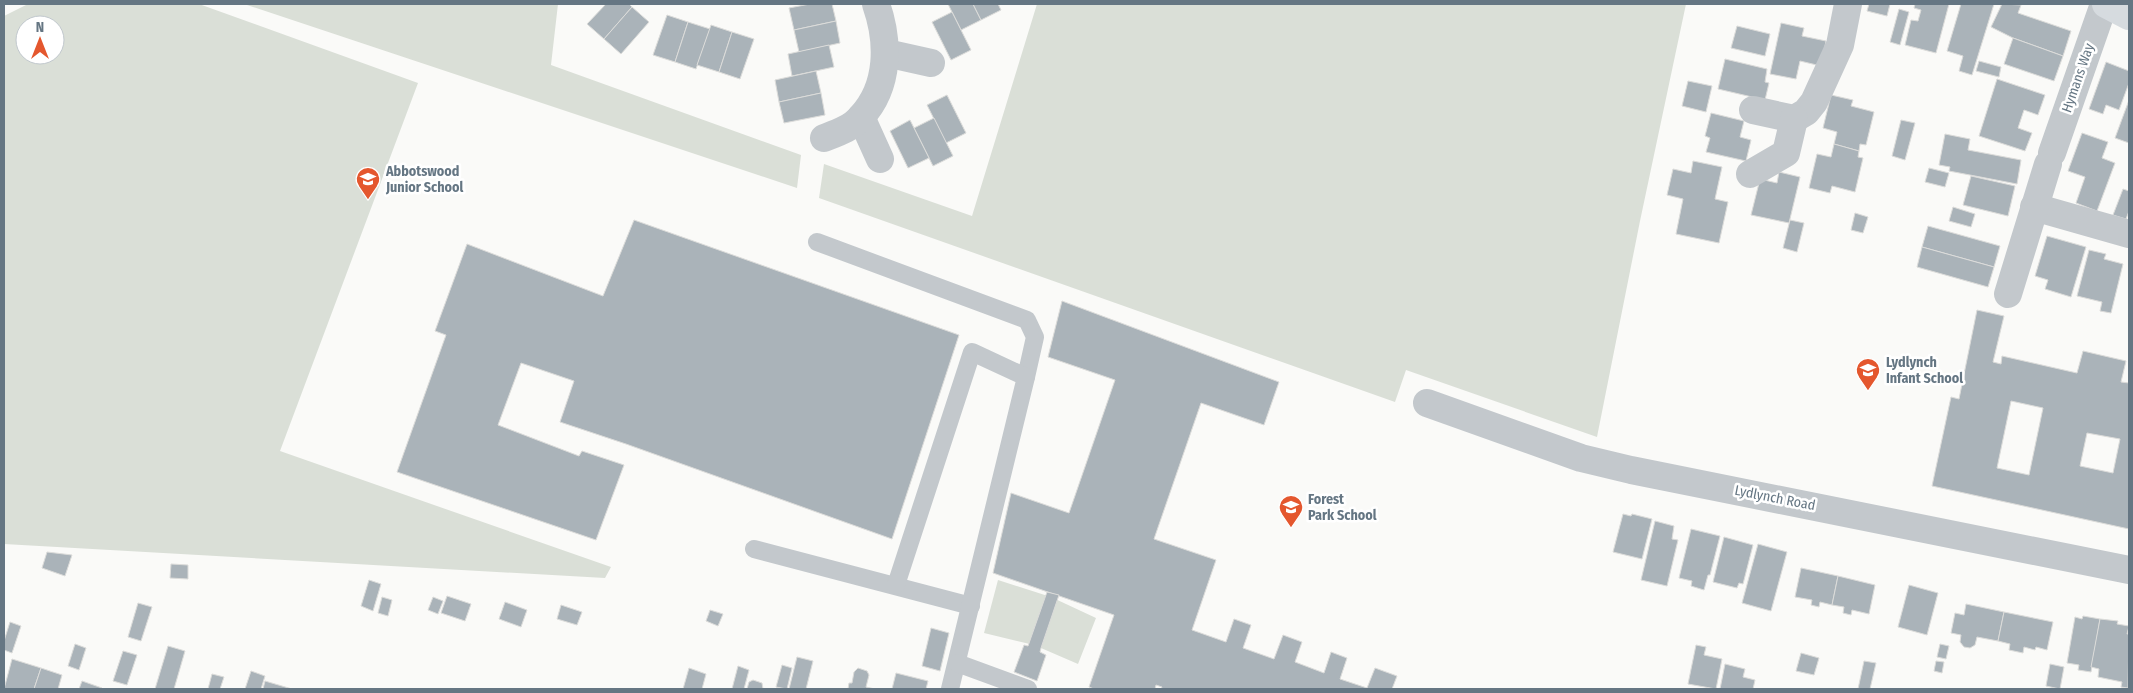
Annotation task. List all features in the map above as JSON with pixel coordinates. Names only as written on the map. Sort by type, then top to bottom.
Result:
[{"type":"street","points":[[824,138],[844,130],[861,117],[874,96],[882,77],[886,53],[880,16],[876,4]]},
{"type":"street","points":[[1753,110],[1794,119],[1806,112],[1814,102],[1840,45],[1848,4]]},
{"type":"street","points":[[2105,4],[2129,16]]},
{"type":"street","name":"Hymans Way","points":[[2008,294],[2050,158],[2105,4]]},
{"type":"street","points":[[886,53],[932,63]]},
{"type":"street","points":[[861,117],[880,159]]},
{"type":"street","points":[[1750,174],[1786,153],[1794,119]]},
{"type":"street","points":[[2034,208],[2129,234]]},
{"type":"street","name":"Lydlynch Road","points":[[1427,403],[1581,458],[1641,472],[2129,570]]},
{"type":"lane","points":[[817,242],[1027,320],[1035,337],[950,689]]},
{"type":"lane","points":[[896,585],[972,352],[1026,377]]},
{"type":"lane","points":[[754,549],[971,606]]},
{"type":"lane","points":[[957,663],[1028,689]]},
{"type":"shaded area","points":[[28,4],[199,4],[418,83],[280,451],[611,567],[605,578],[4,544],[4,16]]},
{"type":"shaded area","points":[[244,4],[558,4],[551,65],[801,155],[797,188]]},
{"type":"shaded area","points":[[1037,4],[1686,4],[1597,437],[1406,370],[1395,402],[819,198],[824,164],[972,216]]},
{"type":"shaded area","points":[[998,580],[1051,597],[1096,618],[1078,664],[1034,645],[984,633]]},
{"type":"building","points":[[606,4],[629,4],[632,7],[604,39],[587,24]]},
{"type":"building","points":[[810,4],[832,4],[836,21],[794,30],[789,8]]},
{"type":"building","points":[[948,4],[973,4],[981,20],[961,30]]},
{"type":"building","points":[[973,4],[998,4],[1001,10],[981,20]]},
{"type":"building","points":[[1869,4],[1890,4],[1887,16],[1867,11]]},
{"type":"building","points":[[1915,4],[1949,4],[1936,53],[1905,45],[1911,20],[1918,21],[1921,10],[1914,8]]},
{"type":"building","points":[[1961,4],[1994,4],[1972,75],[1959,71],[1963,56],[1947,51]]},
{"type":"building","points":[[2002,4],[2021,5],[2018,13],[2071,31],[2063,56],[2013,38],[1991,27]]},
{"type":"building","points":[[632,7],[649,22],[621,54],[604,39]]},
{"type":"building","points":[[1899,9],[1909,12],[1900,45],[1890,42]]},
{"type":"building","points":[[952,12],[971,50],[951,60],[932,22]]},
{"type":"building","points":[[667,15],[688,22],[675,62],[653,55]]},
{"type":"building","points":[[836,21],[840,43],[799,52],[794,30]]},
{"type":"building","points":[[688,22],[710,29],[696,69],[675,62]]},
{"type":"building","points":[[1781,23],[1804,28],[1802,36],[1826,41],[1821,66],[1800,61],[1796,79],[1770,74]]},
{"type":"building","points":[[711,25],[732,32],[719,72],[697,65]]},
{"type":"building","points":[[1737,26],[1770,34],[1765,56],[1731,48]]},
{"type":"building","points":[[732,32],[754,39],[740,79],[719,72]]},
{"type":"building","points":[[2013,38],[2063,56],[2054,81],[2004,64]]},
{"type":"building","points":[[829,45],[834,67],[792,76],[788,54]]},
{"type":"building","points":[[1725,59],[1767,69],[1765,82],[1769,83],[1765,100],[1718,89]]},
{"type":"building","points":[[1979,61],[2001,67],[1999,77],[1976,71]]},
{"type":"building","points":[[2106,62],[2129,71],[2129,83],[2119,110],[2106,105],[2103,114],[2089,109]]},
{"type":"building","points":[[816,71],[821,93],[779,102],[775,80]]},
{"type":"building","points":[[1997,79],[2045,95],[2038,115],[2024,110],[2018,128],[2032,133],[2025,151],[1979,136]]},
{"type":"building","points":[[1688,81],[1712,86],[1706,112],[1682,106]]},
{"type":"building","points":[[821,93],[825,115],[784,123],[779,102]]},
{"type":"building","points":[[947,95],[966,133],[946,143],[927,105]]},
{"type":"building","points":[[1831,95],[1853,100],[1851,106],[1874,112],[1866,145],[1860,144],[1859,151],[1834,144],[1837,132],[1823,128]]},
{"type":"building","points":[[2129,100],[2129,143],[2115,138]]},
{"type":"building","points":[[1711,113],[1744,121],[1740,137],[1751,140],[1746,161],[1706,152],[1710,138],[1705,136]]},
{"type":"building","points":[[934,118],[953,156],[933,166],[914,128]]},
{"type":"building","points":[[910,120],[929,158],[908,168],[890,131]]},
{"type":"building","points":[[1901,120],[1915,123],[1905,160],[1892,156]]},
{"type":"building","points":[[2082,133],[2108,142],[2102,158],[2115,163],[2097,211],[2076,203],[2085,177],[2068,171]]},
{"type":"building","points":[[1945,134],[1970,139],[1968,150],[2021,160],[2017,184],[1949,171],[1950,167],[1939,165]]},
{"type":"building","points":[[1834,144],[1859,151],[1858,157],[1863,158],[1855,192],[1832,186],[1830,193],[1809,188],[1817,154],[1831,157]]},
{"type":"building","points":[[1693,161],[1722,167],[1715,199],[1728,202],[1719,243],[1676,234],[1683,199],[1667,195],[1673,169],[1691,173]]},
{"type":"building","points":[[1929,168],[1949,173],[1945,187],[1925,182]]},
{"type":"building","points":[[1779,172],[1800,177],[1789,223],[1751,215],[1760,179],[1777,183]]},
{"type":"building","points":[[1971,176],[2015,186],[2008,216],[1963,205]]},
{"type":"building","points":[[2123,189],[2129,191],[2129,211],[2126,219],[2113,215]]},
{"type":"building","points":[[1953,207],[1975,214],[1971,227],[1949,221]]},
{"type":"building","points":[[1855,213],[1868,217],[1863,233],[1851,230]]},
{"type":"building","points":[[634,220],[959,335],[892,539],[560,422],[574,381],[521,363],[498,425],[579,456],[582,451],[624,465],[596,540],[397,472],[446,335],[435,331],[467,244],[603,296]]},
{"type":"building","points":[[1790,220],[1804,223],[1797,252],[1783,248]]},
{"type":"building","points":[[1928,226],[2000,246],[1994,267],[1922,247]]},
{"type":"building","points":[[2047,236],[2086,247],[2071,297],[2045,289],[2048,280],[2035,276]]},
{"type":"building","points":[[1922,247],[1994,267],[1988,287],[1917,267]]},
{"type":"building","points":[[2089,250],[2106,254],[2104,259],[2123,264],[2111,313],[2100,311],[2102,302],[2077,296]]},
{"type":"building","points":[[1062,301],[1279,382],[1264,425],[1201,403],[1154,539],[1216,560],[1192,630],[1226,642],[1234,619],[1251,625],[1243,648],[1274,659],[1283,635],[1302,642],[1295,662],[1324,673],[1331,652],[1347,658],[1340,679],[1367,688],[1375,668],[1397,676],[1392,689],[1161,689],[1162,687],[1156,685],[1155,689],[1094,689],[1089,687],[1114,615],[993,573],[1011,493],[1069,513],[1115,380],[1048,357]]},
{"type":"building","points":[[1977,310],[2004,316],[1993,362],[2001,364],[2002,356],[2077,373],[2083,351],[2126,361],[2121,382],[2129,383],[2129,529],[1932,486],[1951,397],[1959,399]],"holes":[[[2011,401],[2043,408],[2029,475],[1997,468]],[[2087,433],[2120,439],[2113,473],[2080,466]]]},
{"type":"building","points":[[1623,514],[1631,516],[1632,514],[1652,519],[1642,559],[1613,552]]},
{"type":"building","points":[[1655,521],[1674,526],[1672,539],[1678,540],[1667,586],[1641,580]]},
{"type":"building","points":[[1691,529],[1720,536],[1704,590],[1691,586],[1692,581],[1679,578]]},
{"type":"building","points":[[1724,537],[1753,545],[1743,584],[1739,583],[1737,588],[1713,582]]},
{"type":"building","points":[[1758,544],[1787,552],[1771,611],[1742,603]]},
{"type":"building","points":[[47,552],[72,555],[65,576],[42,568]]},
{"type":"building","points":[[171,564],[188,565],[188,579],[170,578]]},
{"type":"building","points":[[1801,568],[1838,576],[1832,605],[1820,602],[1819,607],[1811,605],[1812,600],[1795,597]]},
{"type":"building","points":[[1838,576],[1875,585],[1869,614],[1852,610],[1851,615],[1843,613],[1844,607],[1832,605]]},
{"type":"building","points":[[369,580],[381,584],[373,611],[361,606]]},
{"type":"building","points":[[1909,585],[1938,593],[1927,635],[1898,627]]},
{"type":"building","points":[[1047,592],[1059,595],[1041,648],[1040,652],[1046,655],[1037,681],[1014,672],[1024,645],[1028,646]]},
{"type":"building","points":[[447,596],[471,604],[465,621],[441,613]]},
{"type":"building","points":[[382,597],[392,600],[388,616],[378,613]]},
{"type":"building","points":[[433,597],[443,601],[438,614],[428,610]]},
{"type":"building","points":[[505,602],[527,610],[521,627],[499,619]]},
{"type":"building","points":[[138,603],[152,607],[141,641],[128,637]]},
{"type":"building","points":[[1966,604],[2004,612],[1998,641],[1977,637],[1975,645],[1970,648],[1964,647],[1960,642],[1961,635],[1951,633],[1955,613],[1964,615]]},
{"type":"building","points":[[561,605],[582,612],[577,625],[557,619]]},
{"type":"building","points":[[710,610],[723,614],[718,626],[706,621]]},
{"type":"building","points":[[2004,612],[2053,622],[2047,650],[2036,647],[2035,650],[2024,647],[2023,653],[2009,650],[2010,644],[1998,641]]},
{"type":"building","points":[[2083,616],[2100,619],[2091,672],[2078,670],[2079,665],[2067,663],[2075,617],[2082,619]]},
{"type":"building","points":[[2100,619],[2118,621],[2117,624],[2129,626],[2127,634],[2129,634],[2128,688],[2121,687],[2122,682],[2098,677],[2099,669],[2091,667]]},
{"type":"building","points":[[10,622],[21,626],[12,653],[4,650],[4,641]]},
{"type":"building","points":[[931,628],[949,633],[940,671],[922,666]]},
{"type":"building","points":[[75,644],[86,648],[79,670],[68,666]]},
{"type":"building","points":[[1940,644],[1949,646],[1946,659],[1937,657]]},
{"type":"building","points":[[1696,645],[1706,647],[1704,655],[1722,659],[1716,689],[1688,684]]},
{"type":"building","points":[[168,646],[185,651],[174,689],[155,689]]},
{"type":"building","points":[[123,651],[137,655],[127,685],[113,681]]},
{"type":"building","points":[[1801,653],[1819,658],[1814,675],[1796,671]]},
{"type":"building","points":[[797,657],[813,661],[806,689],[789,689]]},
{"type":"building","points":[[12,659],[41,668],[34,689],[4,689]]},
{"type":"building","points":[[1864,661],[1876,663],[1870,689],[1858,689]]},
{"type":"building","points":[[1936,661],[1944,662],[1942,673],[1934,671]]},
{"type":"building","points":[[1725,664],[1745,669],[1743,677],[1755,680],[1753,689],[1720,689]]},
{"type":"building","points":[[2050,664],[2064,667],[2060,689],[2046,686]]},
{"type":"building","points":[[782,665],[792,668],[787,689],[776,687]]},
{"type":"building","points":[[738,666],[749,670],[744,689],[732,689]]},
{"type":"building","points":[[41,668],[62,675],[58,689],[34,689]]},
{"type":"building","points":[[689,668],[706,674],[702,689],[683,689]]},
{"type":"building","points":[[858,668],[867,671],[869,675],[866,687],[875,689],[848,689],[849,683],[852,683],[854,672]]},
{"type":"building","points":[[251,671],[265,676],[261,689],[245,689]]},
{"type":"building","points":[[896,673],[928,681],[926,689],[892,689]]},
{"type":"building","points":[[212,674],[224,677],[220,689],[208,689]]},
{"type":"building","points":[[753,680],[762,683],[763,689],[747,689],[749,682]]},
{"type":"building","points":[[82,681],[102,688],[102,689],[79,689]]},
{"type":"building","points":[[265,681],[292,689],[263,689]]},
{"type":"place","name":"Abbotswood Junior School","points":[[368,200]]},
{"type":"place","name":"Lydlynch Infant School","points":[[1868,391]]},
{"type":"place","name":"Forest Park School","points":[[1291,528]]}]
